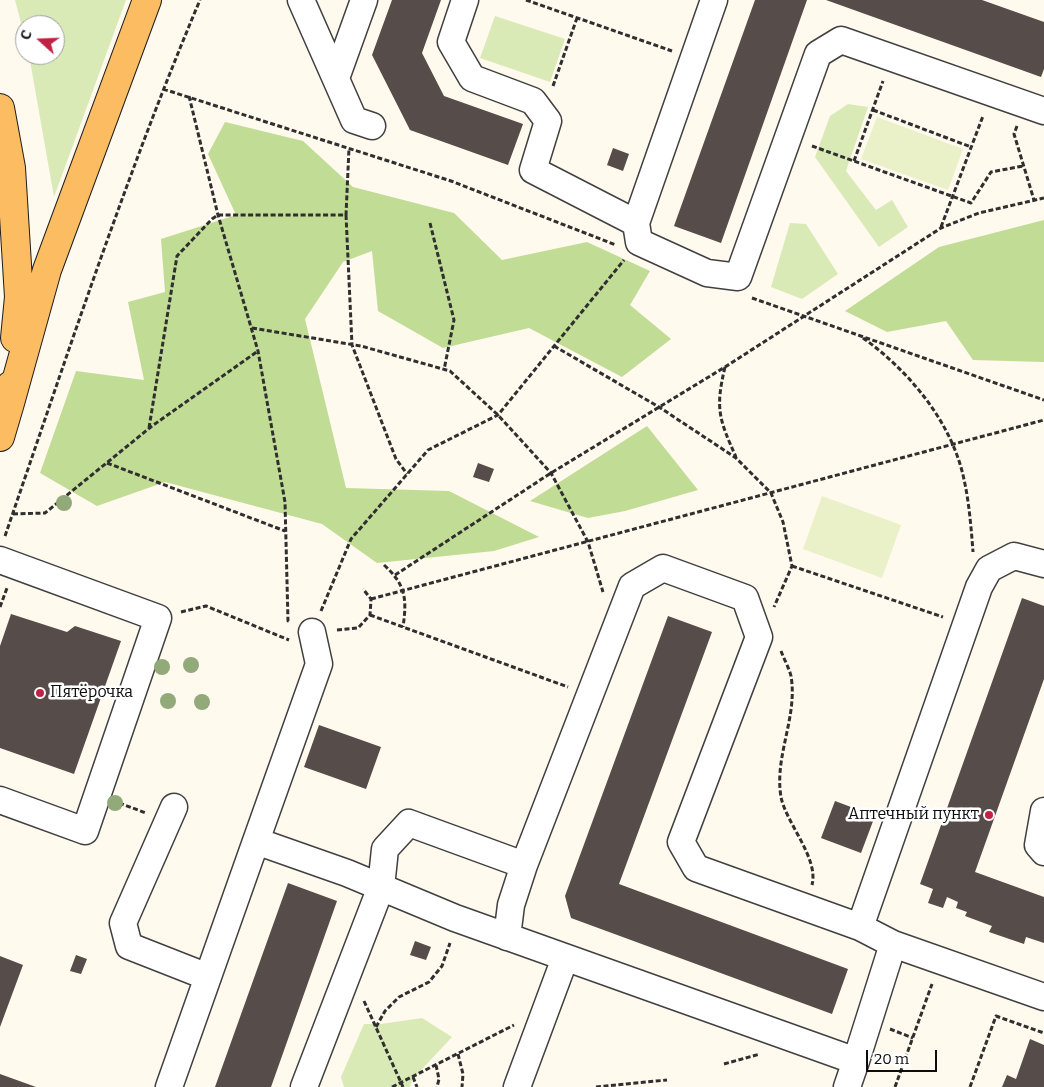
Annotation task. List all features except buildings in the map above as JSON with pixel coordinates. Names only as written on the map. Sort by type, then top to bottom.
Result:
[{"type":"main road","points":[[0,436],[47,270],[147,0]]},
{"type":"main road","points":[[0,108],[11,168],[19,297],[10,402]]},
{"type":"lane","points":[[300,0],[354,120],[372,126]]},
{"type":"lane","points":[[336,78],[364,0]]},
{"type":"lane","points":[[465,0],[451,42],[472,78],[533,100],[548,121],[533,170],[707,273],[738,278],[818,54],[841,40],[1034,108]]},
{"type":"lane","points":[[638,233],[714,0]]},
{"type":"lane","points":[[0,800],[85,832],[158,618],[2,551]]},
{"type":"lane","points":[[860,927],[966,625],[989,569],[1014,556],[1044,564]]},
{"type":"lane","points":[[507,937],[511,905],[524,865],[632,586],[663,568],[745,598],[769,643],[681,842],[696,868],[860,927],[893,944],[1044,997]]},
{"type":"lane","points":[[169,1087],[319,664],[312,632]]},
{"type":"lane","points":[[1044,811],[1038,845],[1044,852]]},
{"type":"lane","points":[[171,814],[123,924],[129,946],[208,977]]},
{"type":"lane","points":[[304,1087],[380,887],[385,849],[409,823],[524,865]]},
{"type":"lane","points":[[256,841],[380,887],[455,918],[856,1061]]},
{"type":"lane","points":[[847,1087],[893,944]]},
{"type":"lane","points":[[517,1087],[565,958]]},
{"type":"path","points":[[2,551],[13,514],[163,89],[200,0]]},
{"type":"path","points":[[526,0],[694,59]]},
{"type":"path","points":[[533,100],[548,100],[577,18]]},
{"type":"path","points":[[854,161],[891,57]]},
{"type":"path","points":[[163,89],[451,181],[613,245],[638,233]]},
{"type":"path","points":[[941,228],[951,197],[992,93]]},
{"type":"path","points":[[158,618],[206,606],[290,640],[285,502],[258,351],[218,216],[189,96]]},
{"type":"path","points":[[1034,108],[1014,134],[1034,200]]},
{"type":"path","points":[[873,110],[971,146]]},
{"type":"path","points":[[788,137],[971,203],[991,172],[1023,166]]},
{"type":"path","points":[[349,148],[346,215],[352,345],[396,458],[407,474]]},
{"type":"path","points":[[395,575],[550,473],[725,367],[803,315],[941,228],[978,213],[1044,198]]},
{"type":"path","points":[[149,428],[177,256],[212,219],[218,216],[346,215]]},
{"type":"path","points":[[430,223],[454,320],[444,370]]},
{"type":"path","points":[[312,632],[351,539],[428,450],[498,415],[554,346],[638,233]]},
{"type":"path","points":[[738,278],[743,295],[1044,400]]},
{"type":"path","points":[[252,328],[352,345],[450,371],[498,415],[550,473],[588,542],[614,632]]},
{"type":"path","points":[[859,335],[880,350],[934,408],[952,444],[963,474],[973,556],[980,587]]},
{"type":"path","points":[[554,346],[659,407],[736,458],[771,493],[783,522],[792,566],[770,618],[769,643],[790,676],[792,711],[781,761],[781,798],[800,837],[814,877],[806,908]]},
{"type":"path","points":[[13,514],[45,512],[149,428],[258,351]]},
{"type":"path","points":[[725,367],[719,394],[721,423],[736,458]]},
{"type":"path","points":[[370,599],[404,592],[1044,420]]},
{"type":"path","points":[[106,463],[285,531]]},
{"type":"path","points":[[384,565],[395,575],[404,592],[403,627]]},
{"type":"path","points":[[792,566],[966,625]]},
{"type":"path","points":[[288,621],[312,632],[358,628],[370,615],[370,599],[363,589]]},
{"type":"path","points":[[370,615],[590,695]]},
{"type":"path","points":[[97,795],[171,814]]},
{"type":"path","points":[[376,1027],[385,1011],[399,996],[429,982],[442,966],[450,943],[455,918]]},
{"type":"path","points":[[895,1087],[940,961]]},
{"type":"path","points":[[350,968],[403,1087]]},
{"type":"path","points":[[392,1087],[413,1078],[546,1008]]},
{"type":"path","points":[[970,1087],[996,1016],[1044,1033]]},
{"type":"path","points":[[458,1054],[463,1074],[462,1087]]},
{"type":"path","points":[[436,1065],[439,1079],[437,1087]]},
{"type":"path","points":[[413,1078],[417,1087]]},
{"type":"path","points":[[596,1087],[667,1080]]},
{"type":"green space","points":[[15,0],[126,0],[54,197],[31,65],[65,65],[65,15],[19,15]]},
{"type":"green space","points":[[495,16],[565,39],[550,82],[480,58]]},
{"type":"green space","points":[[848,104],[868,107],[846,171],[876,210],[892,200],[908,227],[879,247],[815,157],[830,116]]},
{"type":"green space","points":[[877,117],[963,149],[948,190],[861,159]]},
{"type":"green space","points":[[225,122],[303,141],[353,187],[454,213],[502,260],[587,242],[650,271],[630,305],[671,339],[622,377],[529,328],[443,348],[378,311],[372,251],[343,262],[305,319],[346,488],[449,491],[539,537],[494,551],[377,563],[322,524],[165,482],[97,506],[40,473],[76,371],[144,380],[128,302],[165,292],[161,239],[236,215],[208,154]]},
{"type":"green space","points":[[1044,220],[1044,362],[973,360],[946,321],[887,332],[845,311],[939,247]]},
{"type":"green space","points":[[790,223],[806,224],[838,274],[802,299],[771,287]]},
{"type":"green space","points":[[647,426],[698,490],[625,511],[588,518],[530,501]]},
{"type":"green space","points":[[822,496],[901,525],[882,578],[803,549]]},
{"type":"green space","points":[[422,1018],[452,1037],[412,1080],[410,1087],[344,1087],[341,1077],[364,1024],[381,1024]]},
{"type":"place","name":"Пятёрочка","points":[[40,693]]},
{"type":"place","name":"Аптечный пункт","points":[[989,815]]}]
